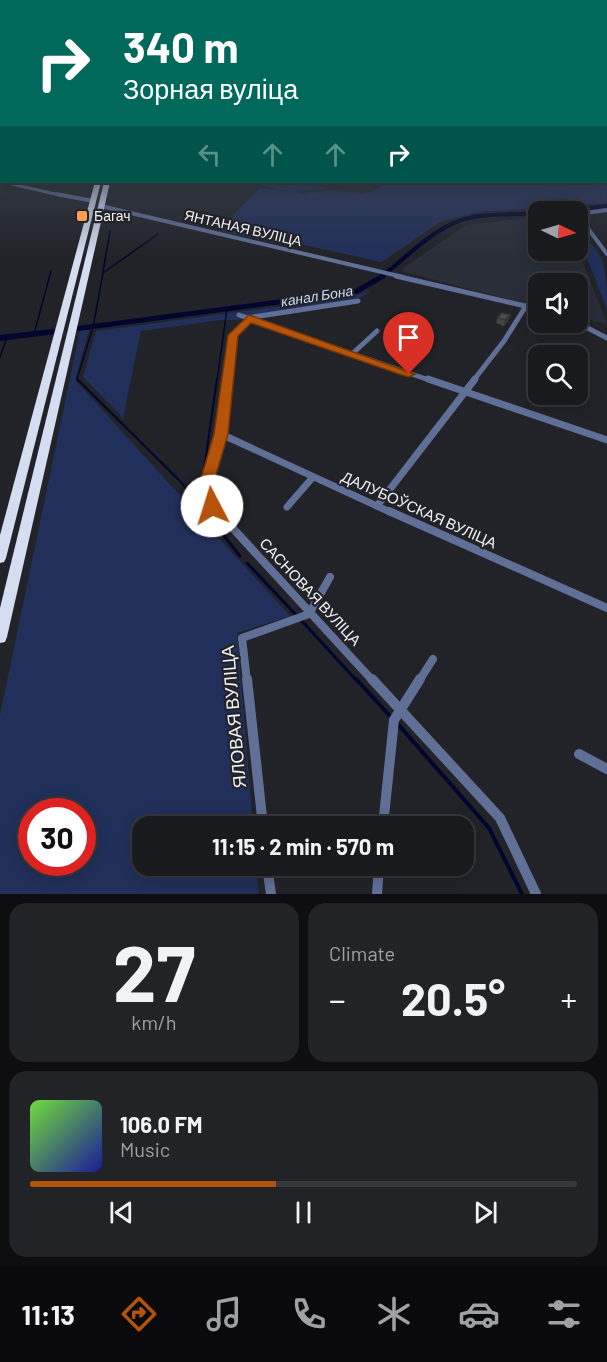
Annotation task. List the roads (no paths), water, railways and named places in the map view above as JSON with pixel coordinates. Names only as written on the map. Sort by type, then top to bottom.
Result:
[{"type":"highway","points":[[0,637],[97,203],[98,183]]},
{"type":"highway","points":[[0,558],[97,203],[107,183]]},
{"type":"street","name":"ЯНТАНАЯ ВУЛІЦА","points":[[9,183],[526,306]]},
{"type":"street","points":[[588,213],[607,210]]},
{"type":"street","points":[[588,228],[607,254]]},
{"type":"street","points":[[249,318],[358,301]]},
{"type":"street","points":[[377,506],[504,340],[526,306]]},
{"type":"street","points":[[239,315],[607,440]]},
{"type":"street","name":"САСНОВАЯ ВУЛІЦА","points":[[249,318],[233,335],[221,434],[209,475],[208,492],[212,506],[309,614],[500,818],[536,894]]},
{"type":"street","points":[[588,328],[607,338]]},
{"type":"street","points":[[352,354],[377,332]]},
{"type":"street","name":"ДАЛУБОЎСКАЯ ВУЛІЦА","points":[[221,434],[607,608]]},
{"type":"street","points":[[287,507],[313,477]]},
{"type":"street","points":[[309,614],[330,577]]},
{"type":"street","name":"ЯЛОВАЯ ВУЛІЦА","points":[[262,816],[242,638],[309,614]]},
{"type":"street","points":[[384,816],[394,720],[433,659]]},
{"type":"street","points":[[579,754],[607,769]]},
{"type":"street","points":[[268,876],[270,894]]},
{"type":"street","points":[[376,894],[378,876]]},
{"type":"waterway","name":"канал Бона","points":[[588,208],[607,206]]},
{"type":"waterway","name":"канал Бона","points":[[381,277],[424,241],[447,226],[473,217],[528,213]]},
{"type":"waterway","points":[[103,272],[110,231]]},
{"type":"waterway","points":[[77,379],[93,327],[103,273],[158,234]]},
{"type":"waterway","points":[[34,334],[51,271]]},
{"type":"waterway","name":"канал Бона","points":[[74,329],[355,292],[383,276]]},
{"type":"waterway","points":[[217,381],[227,309]]},
{"type":"waterway","name":"канал Бона","points":[[0,338],[53,332]]},
{"type":"waterway","points":[[0,357],[7,337]]},
{"type":"waterway","points":[[77,379],[180,481],[205,513]]},
{"type":"waterway","points":[[203,477],[217,379]]},
{"type":"waterway","points":[[204,511],[240,556]]},
{"type":"waterway","points":[[247,563],[297,616]]},
{"type":"waterway","points":[[301,620],[357,681]]},
{"type":"waterway","points":[[356,679],[391,717]]},
{"type":"waterway","points":[[397,723],[489,828],[522,894]]},
{"type":"place","name":"Багач","points":[[82,216]]}]
